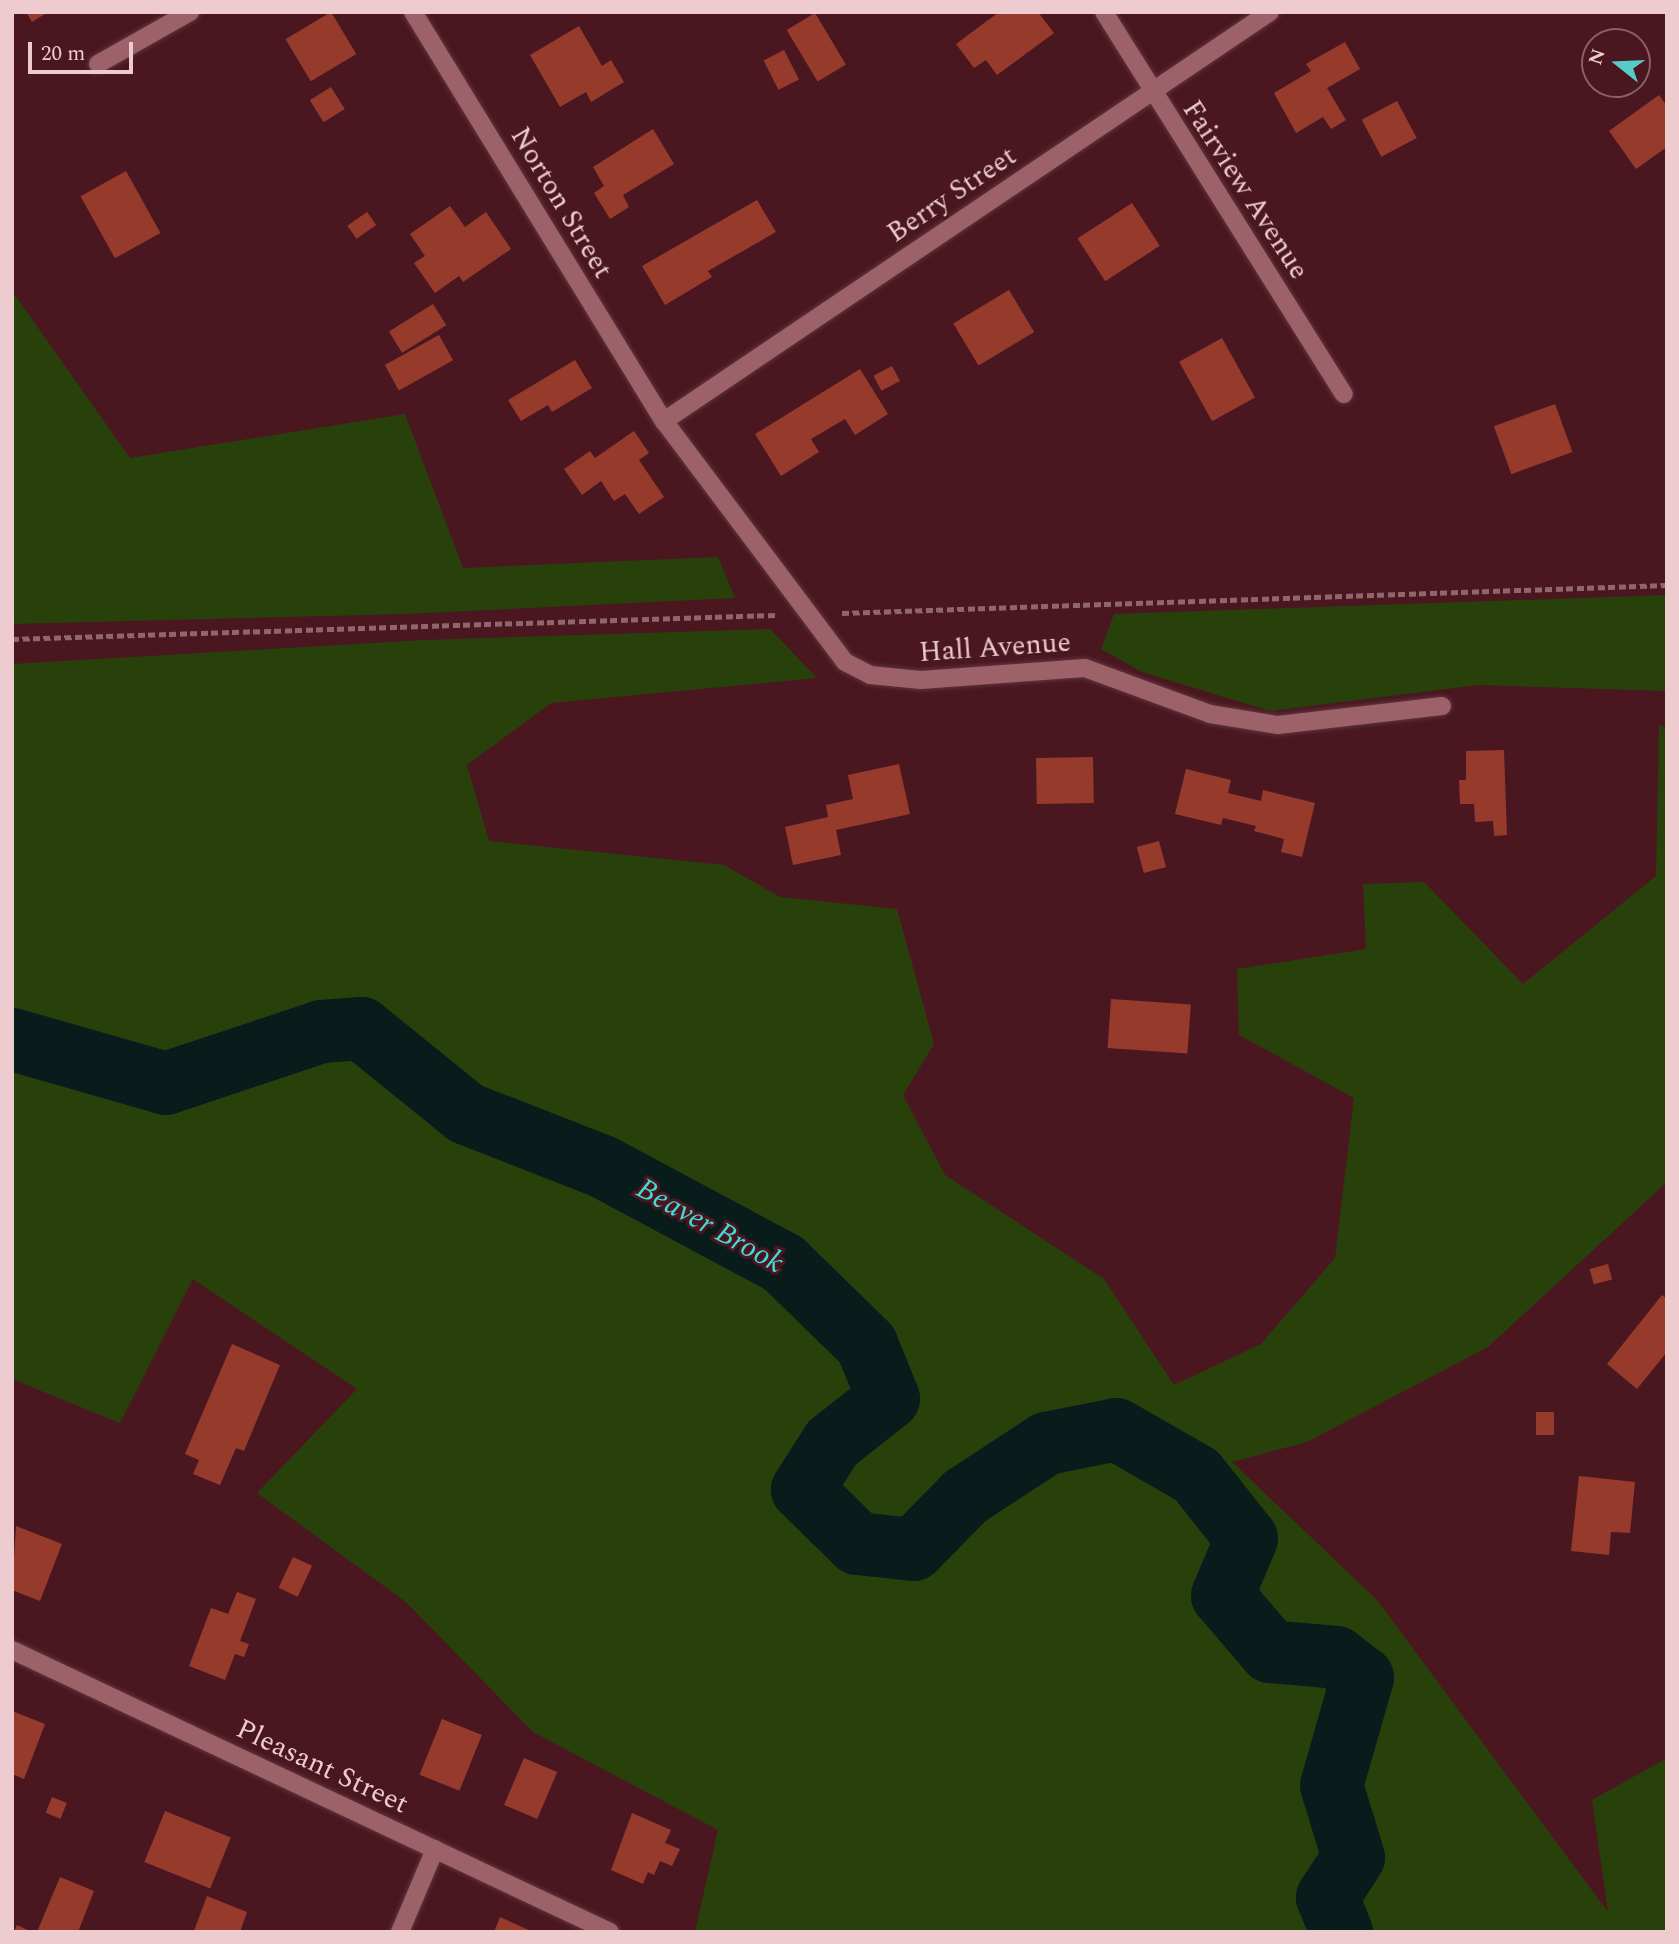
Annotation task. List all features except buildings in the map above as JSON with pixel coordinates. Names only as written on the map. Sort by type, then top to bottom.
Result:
[{"type":"street","points":[[97,64],[190,12]]},
{"type":"street","name":"Norton Street","points":[[413,12],[664,422]]},
{"type":"street","name":"Fairview Avenue","points":[[1104,12],[1344,394]]},
{"type":"street","name":"Berry Street","points":[[664,422],[1270,12]]},
{"type":"street","name":"Hall Avenue","points":[[664,422],[804,614],[845,662],[870,676],[921,680],[1085,668],[1210,714],[1278,725],[1442,706]]},
{"type":"street","name":"Pleasant Street","points":[[12,1650],[610,1932]]},
{"type":"street","points":[[400,1932],[435,1849]]},
{"type":"path","points":[[12,639],[1667,585]]},
{"type":"green space","points":[[12,291],[130,458],[405,414],[463,568],[718,557],[735,598],[406,614],[12,624]]},
{"type":"green space","points":[[1667,595],[1667,691],[1479,685],[1270,711],[1142,672],[1101,649],[1114,614]]},
{"type":"green space","points":[[770,629],[817,678],[551,703],[467,765],[489,841],[724,865],[780,897],[897,909],[934,1044],[903,1095],[945,1175],[1104,1279],[1174,1385],[1261,1344],[1335,1258],[1354,1098],[1239,1035],[1237,969],[1366,949],[1363,884],[1424,882],[1523,984],[1656,876],[1659,725],[1667,727],[1667,1182],[1488,1347],[1307,1442],[1232,1462],[1377,1600],[1608,1912],[1592,1800],[1667,1758],[1667,1932],[695,1932],[718,1830],[533,1732],[406,1602],[257,1493],[357,1389],[193,1279],[120,1423],[12,1379],[12,664],[424,640]]},
{"type":"waterway","name":"Beaver Brook","points":[[12,1039],[165,1083],[321,1031],[361,1028],[466,1113],[602,1166],[783,1263],[866,1344],[888,1398],[832,1442],[802,1489],[857,1543],[913,1549],[965,1496],[1046,1443],[1116,1429],[1196,1475],[1246,1538],[1222,1595],[1270,1651],[1336,1657],[1362,1677],[1331,1785],[1353,1857],[1327,1897],[1341,1932]]}]
